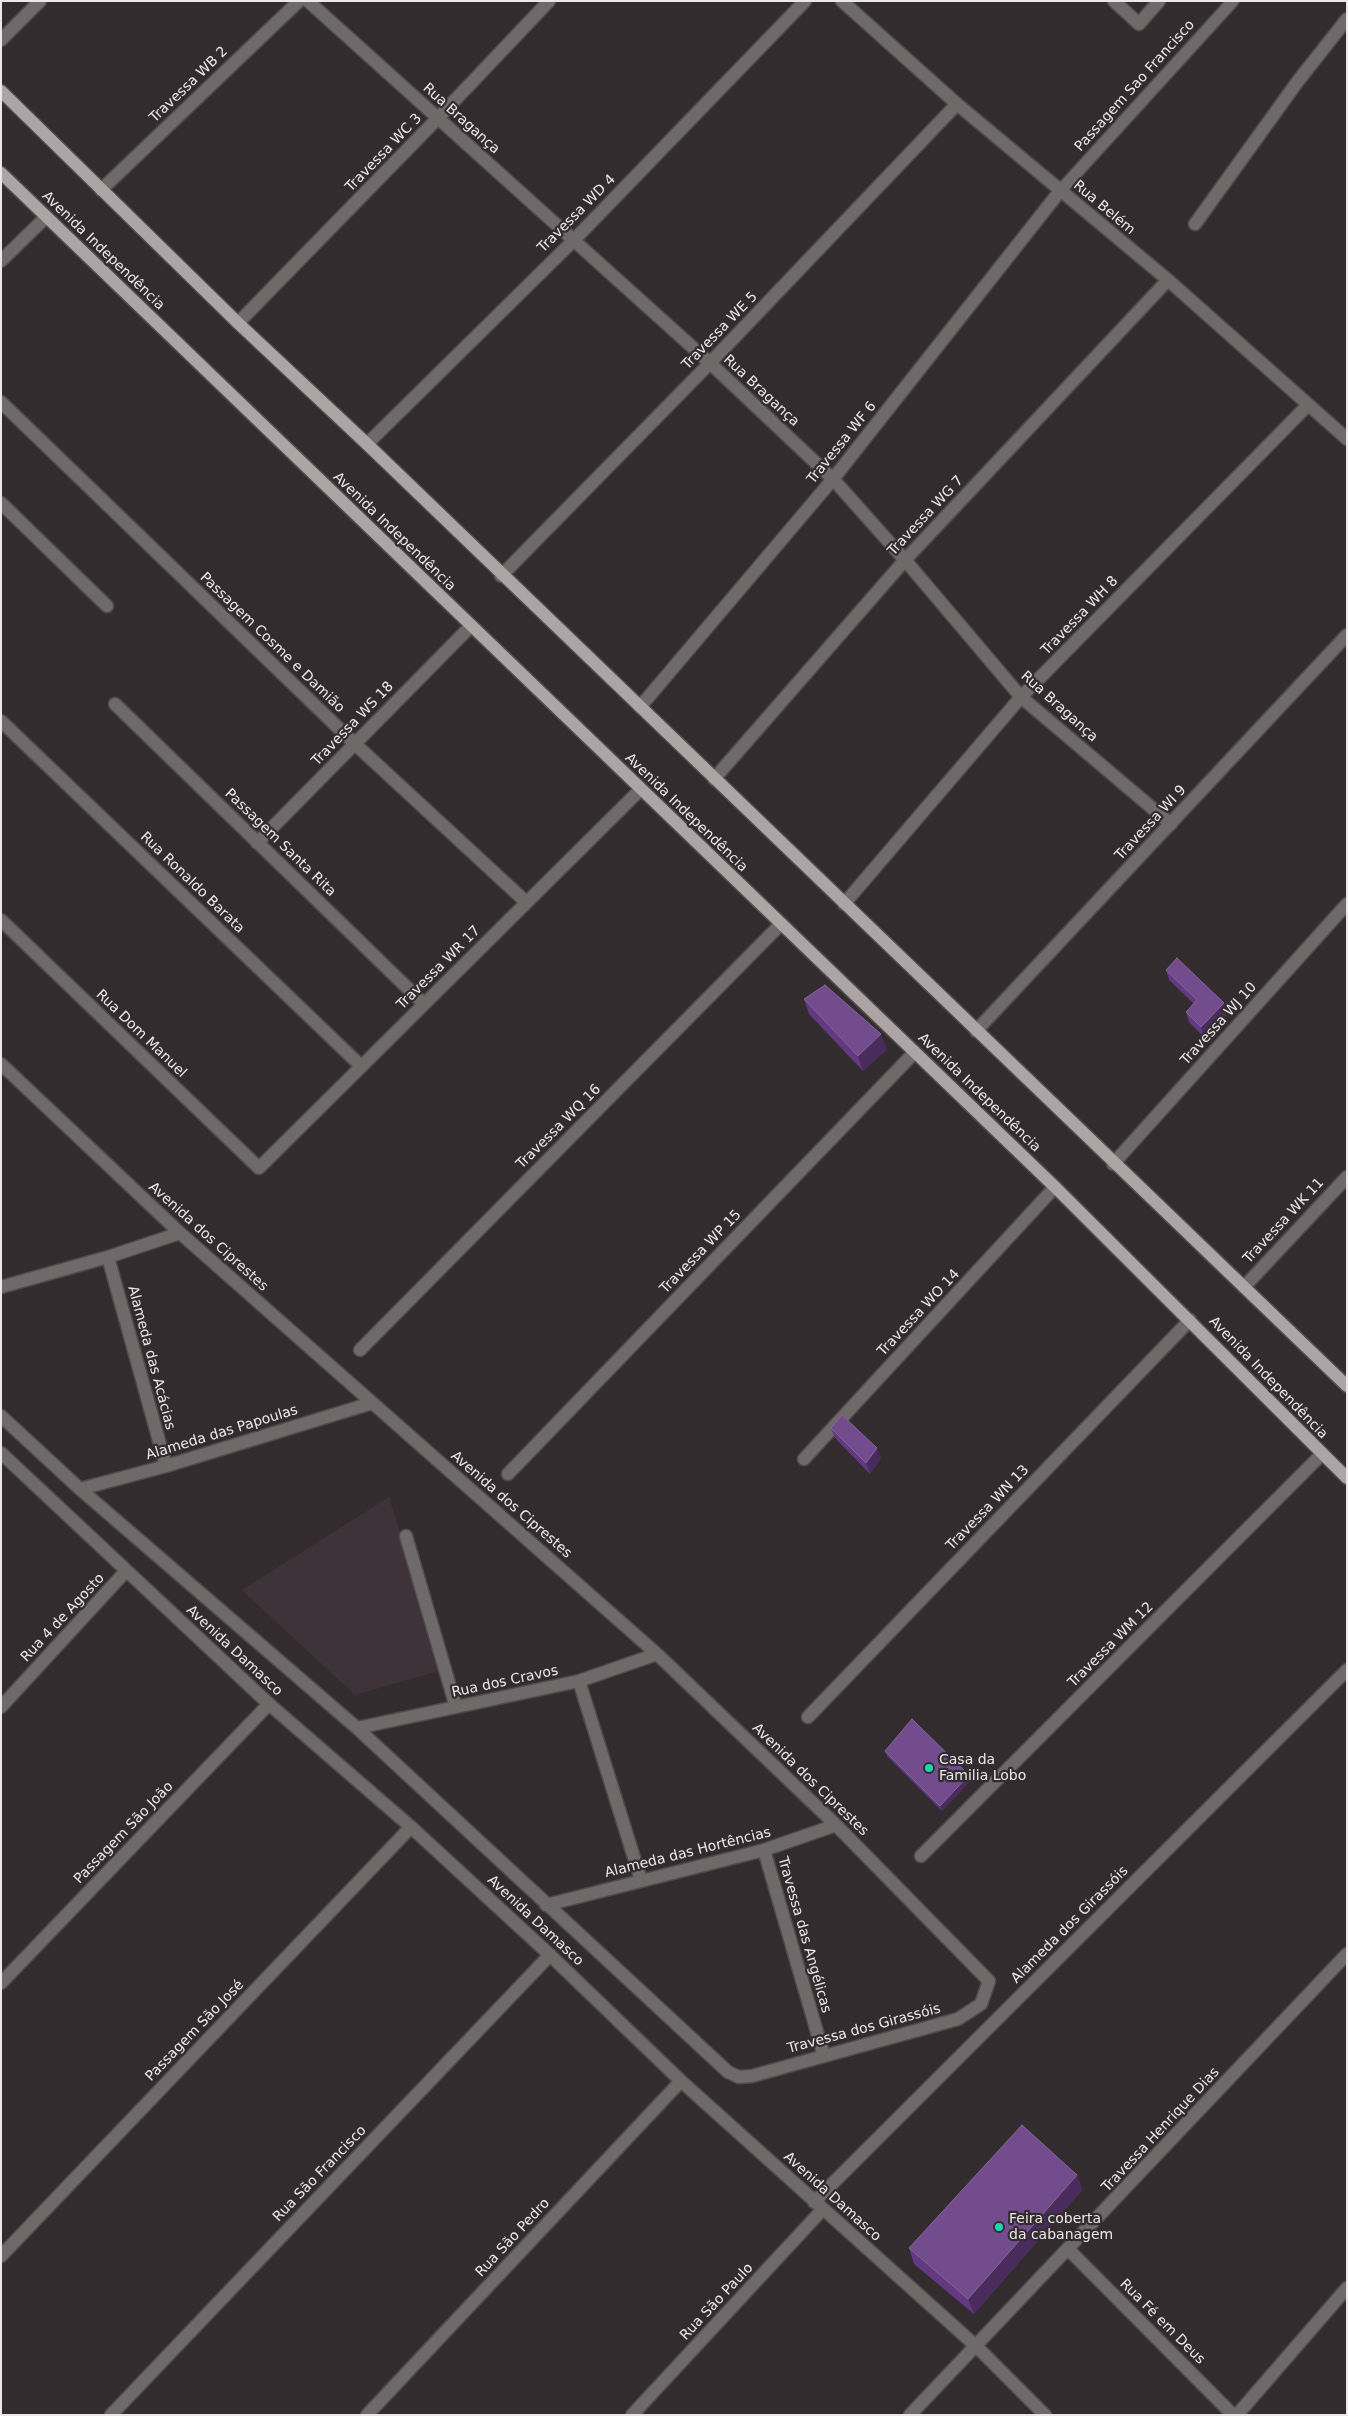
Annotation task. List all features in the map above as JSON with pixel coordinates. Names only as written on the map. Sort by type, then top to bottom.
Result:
[{"type":"main road","points":[[1,91],[238,324],[367,444],[501,576],[640,706],[1113,1164],[1347,1386]]},
{"type":"main road","name":"Avenida Independência","points":[[1,174],[780,925],[1055,1187],[1347,1478]]},
{"type":"street","points":[[1,40],[40,1]]},
{"type":"street","name":"Travessa WB 2","points":[[101,190],[299,1]]},
{"type":"street","name":"Rua Bragança","points":[[308,1],[710,363],[833,479],[906,560],[1022,697],[1171,824]]},
{"type":"street","name":"Travessa WC 3","points":[[238,324],[549,1]]},
{"type":"street","name":"Travessa WD 4","points":[[367,444],[573,241],[805,1]]},
{"type":"street","name":"Rua Belém","points":[[842,1],[956,104],[1168,280],[1347,439]]},
{"type":"street","points":[[1114,1],[1139,24],[1159,1]]},
{"type":"street","points":[[1195,224],[1298,81],[1347,19]]},
{"type":"street","name":"Travessa WE 5","points":[[501,576],[710,363],[956,104]]},
{"type":"street","name":"Travessa WF 6","points":[[640,706],[833,479],[1060,191]]},
{"type":"street","points":[[1,261],[46,217]]},
{"type":"street","name":"Travessa WG 7","points":[[714,779],[906,560],[1168,280]]},
{"type":"street","name":"Passagem Cosme e Damião","points":[[1,402],[356,744],[526,902]]},
{"type":"street","name":"Travessa WH 8","points":[[844,904],[1022,697],[1308,405]]},
{"type":"street","points":[[1,504],[107,606]]},
{"type":"street","name":"Travessa WS 18","points":[[258,843],[470,627]]},
{"type":"street","name":"Travessa WI 9","points":[[976,1031],[1347,635]]},
{"type":"street","name":"Passagem Santa Rita","points":[[115,704],[424,1004]]},
{"type":"street","name":"Rua Ronaldo Barata","points":[[1,721],[361,1066]]},
{"type":"street","name":"Travessa WR 17","points":[[259,1168],[640,790]]},
{"type":"street","name":"Travessa WJ 10","points":[[1113,1164],[1347,904]]},
{"type":"street","name":"Rua Dom Manuel","points":[[1,920],[259,1168]]},
{"type":"street","name":"Travessa WQ 16","points":[[360,1350],[780,925]]},
{"type":"street","name":"Travessa WP 15","points":[[508,1474],[915,1052]]},
{"type":"street","name":"Avenida dos Ciprestes","points":[[1,1064],[180,1233],[657,1654],[836,1824],[989,1981]]},
{"type":"street","name":"Travessa WK 11","points":[[1244,1287],[1347,1177]]},
{"type":"street","name":"Travessa WO 14","points":[[804,1459],[1055,1187]]},
{"type":"street","points":[[1,1287],[108,1257],[180,1233]]},
{"type":"street","name":"Alameda das Acácias","points":[[108,1257],[166,1466]]},
{"type":"street","name":"Travessa WN 13","points":[[808,1716],[1190,1320]]},
{"type":"street","name":"Alameda das Papoulas","points":[[80,1489],[166,1466],[372,1402]]},
{"type":"street","name":"Avenida Damasco","points":[[1,1416],[80,1489],[356,1728],[728,2072]]},
{"type":"street","name":"Avenida Damasco","points":[[1,1453],[269,1704],[410,1827],[550,1955],[681,2081],[977,2347],[1045,2415]]},
{"type":"street","name":"Travessa WM 12","points":[[921,1856],[1322,1454]]},
{"type":"street","points":[[406,1536],[456,1707]]},
{"type":"street","name":"Rua 4 de Agosto","points":[[1,1707],[126,1571]]},
{"type":"street","name":"Rua dos Cravos","points":[[356,1728],[579,1681],[657,1654]]},
{"type":"street","name":"Alameda dos Girassóis","points":[[818,2205],[1347,1670]]},
{"type":"street","points":[[579,1681],[641,1880]]},
{"type":"street","name":"Passagem São João","points":[[1,1983],[269,1704]]},
{"type":"street","name":"Alameda das Hortências","points":[[546,1905],[764,1850],[836,1824]]},
{"type":"street","name":"Passagem São José","points":[[1,2256],[410,1827]]},
{"type":"street","name":"Travessa das Angélicas","points":[[764,1850],[824,2056]]},
{"type":"street","name":"Travessa Henrique Dias","points":[[910,2415],[1069,2250],[1347,1954]]},
{"type":"street","name":"Rua São Francisco","points":[[111,2415],[550,1955]]},
{"type":"street","name":"Travessa dos Girassóis","points":[[728,2072],[739,2077],[752,2076],[958,2019],[981,2004],[989,1981]]},
{"type":"street","name":"Rua São Pedro","points":[[367,2415],[681,2081]]},
{"type":"street","name":"Rua São Paulo","points":[[632,2415],[818,2205]]},
{"type":"street","name":"Rua Fé em Deus","points":[[1069,2250],[1235,2415]]},
{"type":"street","points":[[1235,2415],[1347,2288]]},
{"type":"lane","name":"Passagem Sao Francisco","points":[[1060,191],[1233,1]]},
{"type":"shaded area","points":[[389,1497],[442,1670],[355,1695],[242,1590]]},
{"type":"building","points":[[1177,958],[1224,1003],[1201,1027],[1186,1012],[1197,1000],[1166,970]]},
{"type":"building","points":[[825,985],[881,1034],[858,1056],[804,999]]},
{"type":"building","points":[[842,1415],[877,1448],[866,1463],[831,1428]]},
{"type":"building","name":"Casa da Familia Lobo","points":[[912,1719],[969,1775],[940,1806],[885,1751]]},
{"type":"building","name":"Feira coberta da cabanagem","points":[[1022,2125],[1077,2175],[968,2299],[909,2248]]},
{"type":"place","name":"Casa da Familia Lobo","points":[[929,1768]]},
{"type":"place","name":"Feira coberta da cabanagem","points":[[999,2227]]}]
